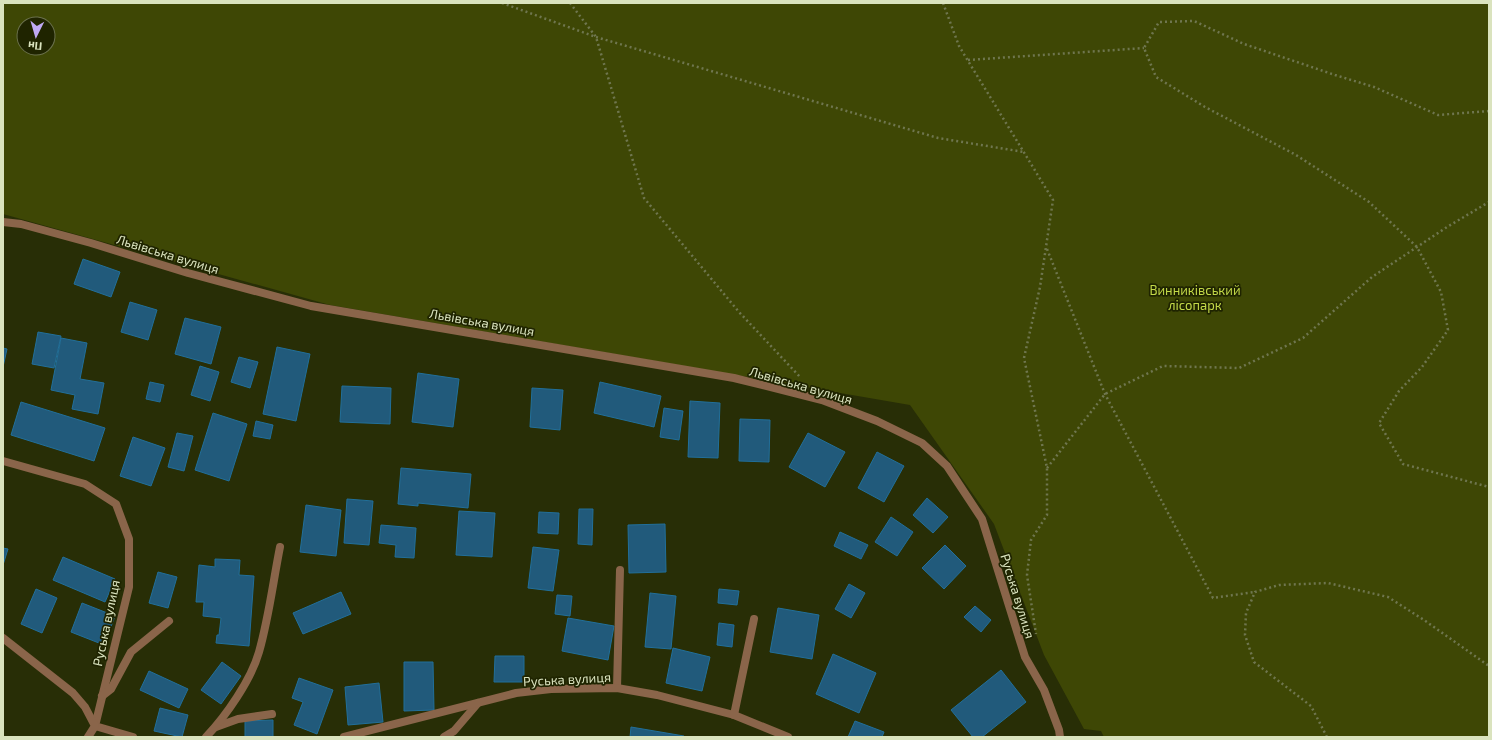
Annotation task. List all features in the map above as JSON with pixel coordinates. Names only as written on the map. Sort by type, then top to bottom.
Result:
[{"type":"street","name":"Львівська вулиця","points":[[3,222],[20,224],[91,243],[188,273],[311,306],[704,372],[822,400],[877,421],[922,442],[947,466]]},
{"type":"street","name":"Руська вулиця","points":[[3,461],[86,484],[116,504],[129,539],[129,587],[95,726],[88,737]]},
{"type":"street","name":"Руська вулиця","points":[[947,466],[982,519],[1024,657],[1044,690],[1059,730],[1060,737]]},
{"type":"street","points":[[206,737],[216,727],[244,686],[258,653],[280,547]]},
{"type":"street","points":[[617,688],[620,570]]},
{"type":"street","points":[[734,714],[754,619]]},
{"type":"street","points":[[102,696],[112,689],[131,652],[169,621]]},
{"type":"street","points":[[3,638],[73,693],[85,707],[95,726],[133,737]]},
{"type":"street","name":"Руська вулиця","points":[[344,737],[516,693],[551,689],[617,688],[657,695],[734,714],[788,737]]},
{"type":"street","points":[[444,737],[454,731],[478,703]]},
{"type":"street","points":[[216,727],[238,719],[272,714]]},
{"type":"path","points":[[502,3],[596,37],[938,138],[1024,152]]},
{"type":"path","points":[[570,3],[596,37],[644,198],[739,312],[822,400]]},
{"type":"path","points":[[943,3],[959,46],[1053,200],[1040,287],[1024,358],[1047,468],[1047,515],[1031,540],[1026,575],[1036,637],[1024,657]]},
{"type":"path","points":[[1144,48],[1159,22],[1194,21],[1244,44],[1374,87],[1438,115],[1489,111]]},
{"type":"path","points":[[968,60],[1144,48]]},
{"type":"path","points":[[1144,48],[1156,77],[1205,107],[1296,155],[1369,202],[1417,247],[1440,292],[1448,330],[1422,367],[1399,391],[1379,423],[1403,464],[1489,486]]},
{"type":"path","points":[[1047,468],[1105,394],[1163,366],[1239,368],[1303,338],[1372,277],[1489,202]]},
{"type":"path","points":[[1046,248],[1105,394],[1213,598],[1255,592],[1279,585],[1328,583],[1388,598],[1424,620],[1489,666]]},
{"type":"path","points":[[1255,592],[1246,613],[1244,635],[1254,662],[1311,706],[1327,737]]},
{"type":"green space","name":"Винниківський лісопарк","points":[[3,3],[1489,3],[1489,737],[1104,737],[1101,731],[1084,729],[1044,655],[994,524],[910,405],[330,305],[3,214]]},
{"type":"building","points":[[83,259],[120,272],[111,297],[74,284]]},
{"type":"building","points":[[130,302],[157,310],[148,340],[121,332]]},
{"type":"building","points":[[185,318],[221,327],[211,364],[175,354]]},
{"type":"building","points":[[38,332],[61,336],[54,368],[32,364]]},
{"type":"building","points":[[61,338],[87,343],[80,379],[104,383],[98,414],[72,409],[75,395],[51,390]]},
{"type":"building","points":[[277,347],[310,354],[296,421],[263,414]]},
{"type":"building","points":[[3,348],[7,349],[3,367]]},
{"type":"building","points":[[239,357],[258,362],[250,388],[231,382]]},
{"type":"building","points":[[200,366],[219,372],[210,401],[191,395]]},
{"type":"building","points":[[418,373],[459,379],[453,427],[412,422]]},
{"type":"building","points":[[150,382],[164,385],[160,402],[146,399]]},
{"type":"building","points":[[600,382],[661,396],[654,427],[594,413]]},
{"type":"building","points":[[342,386],[391,388],[390,424],[340,422]]},
{"type":"building","points":[[532,388],[563,390],[560,430],[530,427]]},
{"type":"building","points":[[690,401],[720,403],[718,458],[688,457]]},
{"type":"building","points":[[21,402],[105,428],[94,461],[11,435]]},
{"type":"building","points":[[664,408],[683,411],[679,440],[660,437]]},
{"type":"building","points":[[213,413],[247,424],[229,481],[195,470]]},
{"type":"building","points":[[740,419],[770,420],[769,462],[739,461]]},
{"type":"building","points":[[256,421],[273,425],[270,439],[253,436]]},
{"type":"building","points":[[177,433],[193,436],[184,471],[168,467]]},
{"type":"building","points":[[808,433],[845,452],[825,487],[789,467]]},
{"type":"building","points":[[133,437],[165,448],[151,486],[120,476]]},
{"type":"building","points":[[877,452],[904,466],[884,502],[858,488]]},
{"type":"building","points":[[401,468],[471,474],[468,508],[418,503],[418,506],[398,504]]},
{"type":"building","points":[[927,498],[948,517],[933,533],[913,515]]},
{"type":"building","points":[[347,499],[373,501],[369,545],[344,543]]},
{"type":"building","points":[[306,505],[341,510],[336,556],[300,552]]},
{"type":"building","points":[[579,509],[593,509],[592,545],[578,544]]},
{"type":"building","points":[[459,511],[495,513],[492,557],[456,555]]},
{"type":"building","points":[[539,512],[559,513],[558,534],[538,533]]},
{"type":"building","points":[[891,517],[913,532],[897,556],[875,542]]},
{"type":"building","points":[[665,524],[666,572],[629,573],[628,525]]},
{"type":"building","points":[[381,525],[416,528],[414,558],[395,557],[396,545],[379,543]]},
{"type":"building","points":[[840,532],[868,545],[861,559],[834,546]]},
{"type":"building","points":[[945,545],[966,566],[944,589],[922,568]]},
{"type":"building","points":[[533,547],[559,550],[553,591],[528,588]]},
{"type":"building","points":[[3,548],[8,549],[3,565]]},
{"type":"building","points":[[63,557],[115,579],[105,602],[53,580]]},
{"type":"building","points":[[215,559],[240,560],[239,575],[254,576],[249,646],[216,643],[217,635],[219,635],[221,618],[203,616],[204,602],[196,602],[199,565],[215,567]]},
{"type":"building","points":[[158,572],[177,577],[168,608],[149,603]]},
{"type":"building","points":[[849,584],[865,593],[851,618],[835,609]]},
{"type":"building","points":[[36,589],[57,598],[42,633],[21,624]]},
{"type":"building","points":[[719,589],[739,591],[737,605],[718,603]]},
{"type":"building","points":[[341,592],[351,614],[303,634],[293,613]]},
{"type":"building","points":[[650,593],[676,596],[671,649],[645,647]]},
{"type":"building","points":[[557,595],[572,596],[570,616],[555,614]]},
{"type":"building","points":[[82,603],[115,616],[104,645],[71,632]]},
{"type":"building","points":[[975,606],[991,620],[981,632],[964,617]]},
{"type":"building","points":[[778,608],[819,615],[812,659],[770,652]]},
{"type":"building","points":[[568,618],[614,626],[608,660],[562,651]]},
{"type":"building","points":[[719,623],[734,625],[732,647],[717,645]]},
{"type":"building","points":[[673,648],[710,657],[702,691],[666,683]]},
{"type":"building","points":[[833,654],[876,673],[859,713],[816,694]]},
{"type":"building","points":[[495,656],[524,656],[524,682],[494,682]]},
{"type":"building","points":[[222,662],[241,676],[221,704],[201,690]]},
{"type":"building","points":[[404,662],[433,662],[434,710],[404,711]]},
{"type":"building","points":[[1001,670],[1026,702],[982,737],[973,737],[951,710]]},
{"type":"building","points":[[149,671],[188,689],[179,708],[140,690]]},
{"type":"building","points":[[299,678],[333,690],[317,734],[294,725],[303,702],[292,698]]},
{"type":"building","points":[[379,683],[383,722],[348,725],[345,687]]},
{"type":"building","points":[[160,708],[188,715],[182,737],[154,731]]},
{"type":"building","points":[[273,720],[273,737],[245,737],[245,721]]},
{"type":"building","points":[[855,721],[884,732],[882,737],[848,737]]},
{"type":"building","points":[[631,727],[684,736],[684,737],[630,737]]}]
